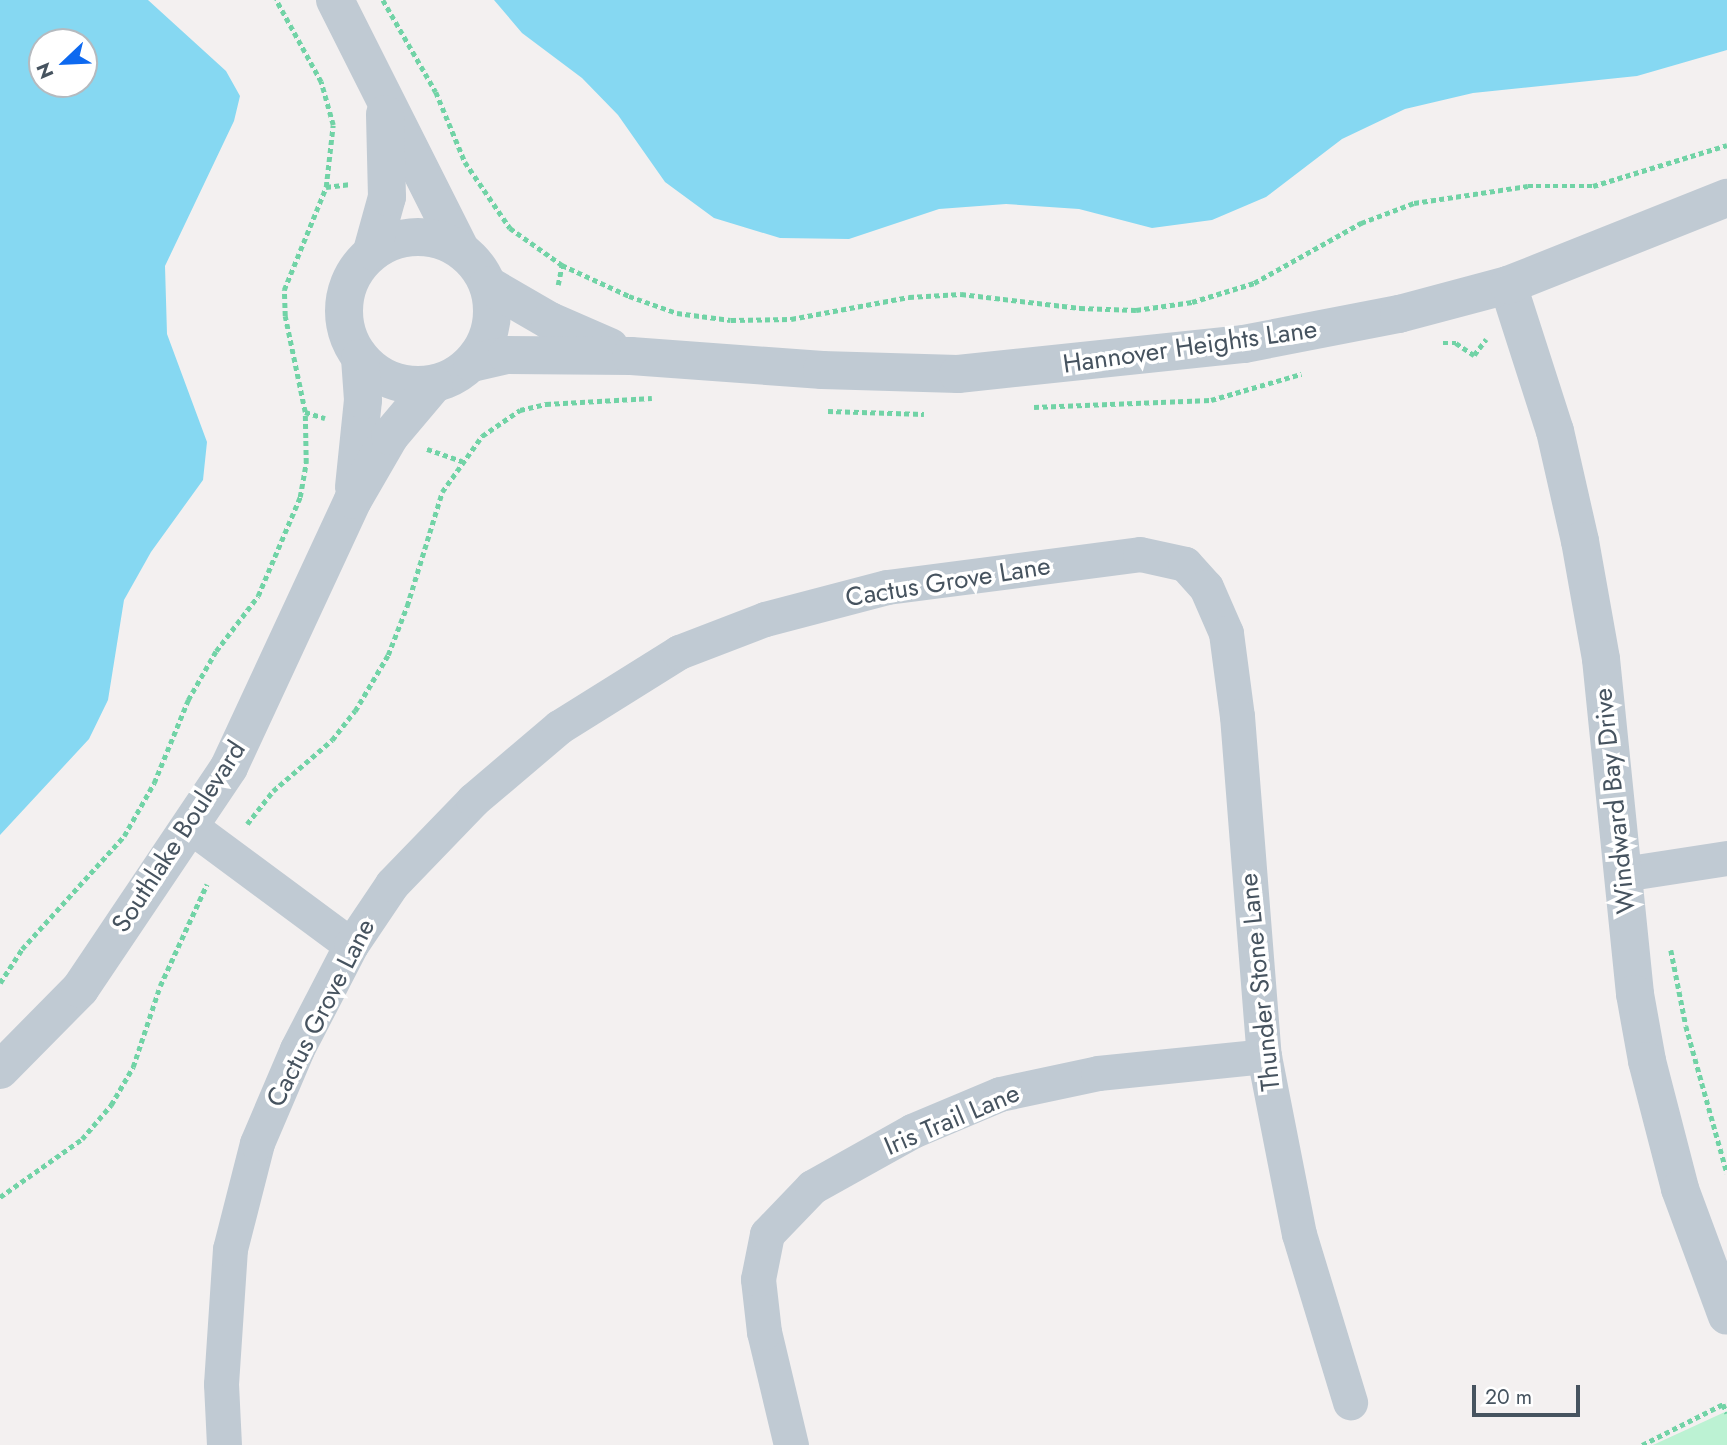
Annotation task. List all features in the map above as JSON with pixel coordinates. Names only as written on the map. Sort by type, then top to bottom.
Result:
[{"type":"street","name":"Southlake Boulevard","points":[[335,0],[460,249]]},
{"type":"street","name":"Southlake Boulevard","points":[[372,251],[387,197],[389,151],[383,94]]},
{"type":"street","name":"Hannover Heights Lane","points":[[472,363],[507,355],[631,356],[822,370],[958,374],[1061,366],[1244,344],[1510,293],[1727,198]]},
{"type":"street","name":"Southlake Boulevard","points":[[353,500],[363,400],[360,358],[348,338],[343,314],[346,290],[356,269],[372,251],[393,240],[416,236],[438,239],[460,249],[477,265],[488,285]]},
{"type":"street","name":"Hannover Heights Lane","points":[[488,285],[568,330],[631,356]]},
{"type":"street","points":[[472,363],[491,326],[488,285]]},
{"type":"street","name":"Windward Bay Drive","points":[[1510,293],[1555,431],[1580,541],[1601,659],[1623,874],[1647,1061],[1680,1189],[1727,1316]]},
{"type":"street","points":[[360,358],[394,382],[434,384]]},
{"type":"street","name":"Southlake Boulevard","points":[[0,1070],[80,989],[229,767],[353,500],[390,436],[434,384],[472,363]]},
{"type":"street","name":"Cactus Grove Lane","points":[[224,1445],[220,1384],[233,1236],[257,1143],[297,1049],[351,945],[392,884],[473,800],[559,727],[679,652],[765,620],[887,586],[1140,554],[1185,564]]},
{"type":"street","name":"Thunder Stone Lane","points":[[1185,564],[1206,587],[1226,633],[1237,716],[1264,1056],[1299,1234],[1350,1402]]},
{"type":"street","points":[[190,826],[351,945]]},
{"type":"street","points":[[1623,874],[1727,858]]},
{"type":"street","name":"Iris Trail Lane","points":[[791,1445],[764,1332],[758,1279],[767,1234],[812,1187],[912,1131],[1013,1091],[1098,1073],[1264,1056]]},
{"type":"path","points":[[0,984],[22,949],[124,836],[154,783],[194,691],[216,651],[258,596],[300,497],[306,463],[305,412],[286,327],[284,290],[326,187],[333,125],[321,82],[276,0]]},
{"type":"path","points":[[383,0],[436,92],[465,162],[510,228],[562,265],[629,296],[677,313],[731,320],[791,318],[909,297],[961,294],[1094,309],[1136,310],[1192,302],[1254,283],[1361,223],[1414,203],[1528,186],[1593,186],[1727,145]]},
{"type":"path","points":[[1429,346],[1456,343],[1474,355],[1510,293]]},
{"type":"path","points":[[1027,407],[1211,400],[1304,373]]},
{"type":"path","points":[[0,1197],[82,1139],[110,1105],[133,1067],[183,933],[226,853],[273,791],[332,740],[355,711],[398,631],[442,492],[482,436],[520,410],[546,404],[654,398]]},
{"type":"path","points":[[815,409],[931,414]]},
{"type":"path","points":[[1671,946],[1686,1026],[1727,1173]]},
{"type":"path","points":[[1642,1445],[1723,1404],[1727,1413]]},
{"type":"green space","points":[[1727,1411],[1727,1445],[1653,1445]]},
{"type":"water","points":[[0,0],[148,0],[226,71],[240,96],[234,121],[165,266],[167,334],[207,442],[203,480],[151,552],[124,600],[108,700],[89,739],[0,835]]},
{"type":"water","points":[[494,0],[1727,0],[1727,50],[1637,76],[1473,93],[1405,109],[1342,139],[1266,197],[1212,220],[1152,228],[1079,209],[1006,204],[939,209],[849,239],[780,238],[714,218],[665,182],[618,115],[582,78],[522,33]]}]
